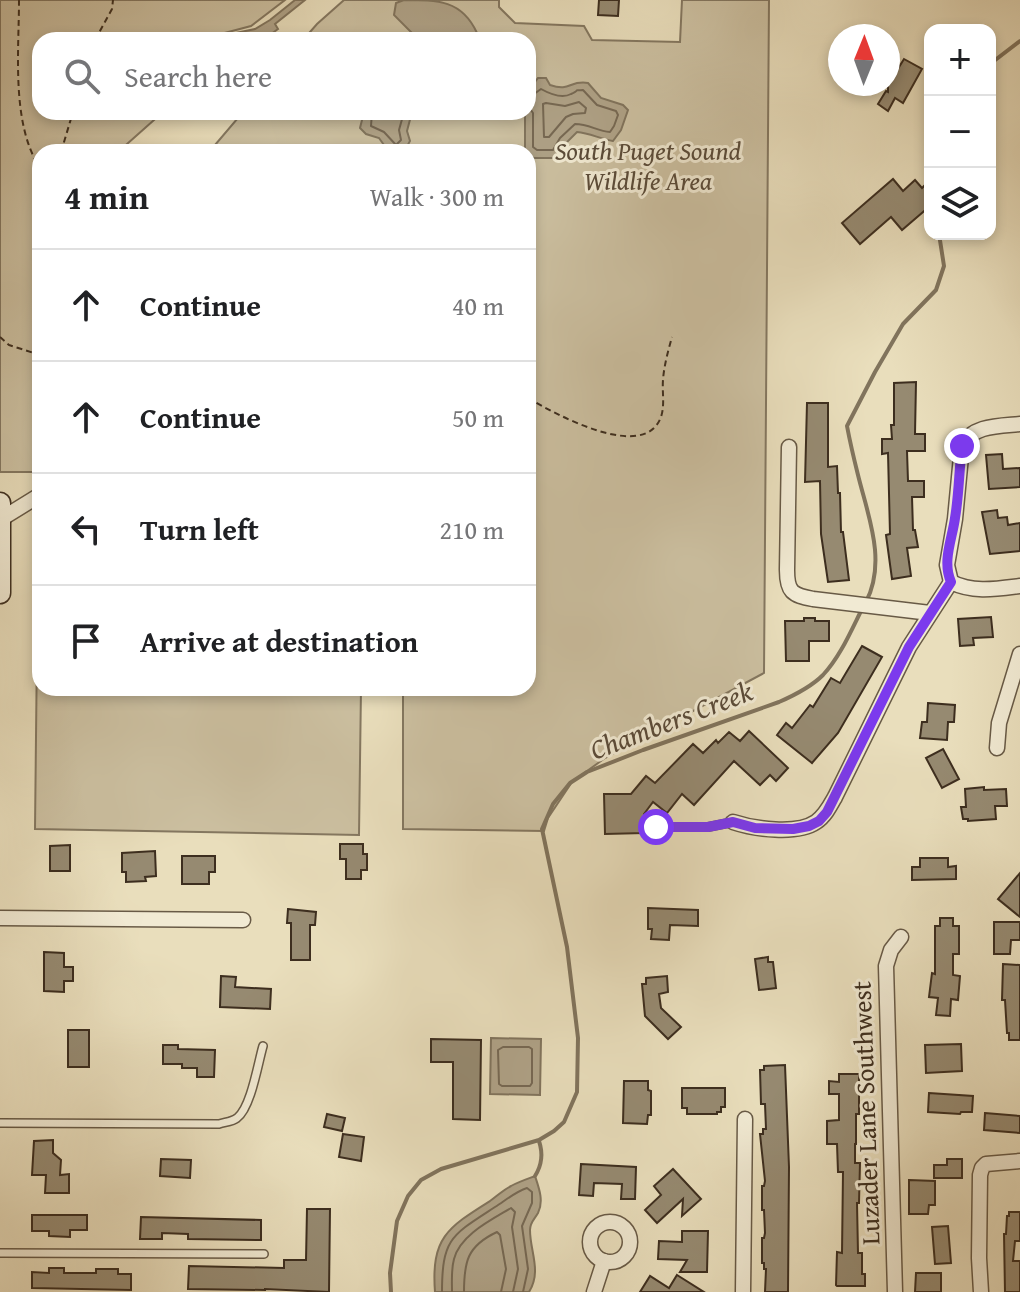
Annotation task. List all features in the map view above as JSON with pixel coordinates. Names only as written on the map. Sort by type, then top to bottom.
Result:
[{"type":"street","points":[[1020,424],[980,430],[967,437],[962,446],[947,565],[951,582],[970,589],[1020,586]]},
{"type":"street","points":[[789,447],[787,582],[790,590],[802,597],[930,613]]},
{"type":"street","points":[[0,593],[1,511],[32,498]]},
{"type":"street","points":[[733,822],[755,828],[793,829],[819,821],[835,797],[909,647],[951,582]]},
{"type":"street","points":[[997,748],[999,723],[1020,654]]},
{"type":"street","points":[[0,918],[243,920]]},
{"type":"street","name":"Luzader Lane Southwest","points":[[895,1292],[886,966],[891,950],[901,937]]},
{"type":"street","points":[[743,1292],[745,1119]]},
{"type":"street","points":[[981,1292],[982,1168],[986,1164],[1020,1161]]},
{"type":"street","points":[[594,1292],[604,1261]]},
{"type":"lane","points":[[656,827],[708,827],[733,822]]},
{"type":"lane","points":[[0,1123],[228,1122],[236,1119],[247,1104],[263,1046]]},
{"type":"lane","points":[[0,1253],[264,1254]]},
{"type":"path","points":[[19,0],[19,92],[24,130],[32,152]]},
{"type":"path","points":[[99,32],[112,9],[113,0]]},
{"type":"path","points":[[63,144],[71,120]]},
{"type":"path","points":[[0,337],[9,345],[32,352]]},
{"type":"path","points":[[536,402],[602,431],[628,437],[643,436],[655,428],[662,414],[663,376],[672,337]]},
{"type":"green space","points":[[0,0],[285,0],[251,26],[228,32],[32,32],[32,120],[154,120],[127,144],[32,144],[32,472],[0,472]]},
{"type":"green space","name":"South Puget Sound Wildlife Area","points":[[344,0],[499,0],[499,7],[515,23],[584,26],[592,40],[680,42],[682,0],[769,0],[764,673],[605,758],[572,782],[548,818],[544,831],[403,829],[403,696],[536,696],[536,144],[216,144],[236,120],[536,120],[536,32],[310,32]]},
{"type":"green space","points":[[36,696],[361,696],[359,835],[35,829]]},
{"type":"water","points":[[295,0],[305,0],[275,24],[278,29],[274,32],[241,32],[255,29]]},
{"type":"water","points":[[404,0],[448,4],[464,14],[476,32],[411,32],[394,15],[396,3]]},
{"type":"water","points":[[546,78],[550,85],[557,87],[588,83],[601,98],[623,105],[628,110],[621,130],[613,141],[577,132],[566,143],[559,158],[536,158],[536,144],[525,144],[525,120],[536,120],[536,81]]},
{"type":"water","points":[[362,120],[410,120],[407,131],[410,141],[408,144],[383,144],[379,138],[366,134],[360,128]]},
{"type":"water","points":[[491,1038],[541,1039],[540,1095],[490,1094]]},
{"type":"water","points":[[535,1176],[541,1204],[530,1227],[535,1277],[529,1292],[435,1292],[436,1259],[445,1236],[505,1189]]},
{"type":"building","points":[[599,0],[619,0],[618,16],[598,15]]},
{"type":"building","points":[[904,59],[922,69],[903,103],[895,98],[888,111],[878,104],[883,96],[900,96],[900,65]]},
{"type":"building","points":[[893,179],[903,191],[915,180],[922,188],[924,186],[924,211],[902,230],[891,217],[860,244],[842,223]]},
{"type":"building","points":[[916,382],[915,434],[925,434],[925,451],[907,451],[908,481],[924,481],[924,497],[912,497],[913,530],[918,547],[907,548],[911,576],[892,579],[886,535],[890,534],[888,453],[882,454],[882,439],[892,439],[894,383]]},
{"type":"building","points":[[807,403],[828,403],[828,467],[837,466],[841,532],[849,580],[828,582],[821,534],[820,481],[805,482]]},
{"type":"building","points":[[1002,454],[1003,469],[1020,468],[1020,487],[989,489],[986,455]]},
{"type":"building","points":[[997,510],[998,518],[1007,517],[1008,525],[1020,523],[1020,551],[990,554],[982,512]]},
{"type":"building","points":[[991,617],[993,637],[973,638],[974,645],[960,646],[958,619]]},
{"type":"building","points":[[804,618],[829,621],[829,641],[809,641],[809,661],[786,661],[785,621],[804,621]]},
{"type":"building","points":[[862,646],[882,657],[838,733],[812,763],[777,735],[786,723],[792,728],[810,705],[813,707],[831,678],[840,683]]},
{"type":"building","points":[[928,703],[955,705],[954,722],[948,722],[947,740],[920,738],[922,722],[927,722]]},
{"type":"building","points":[[749,731],[788,768],[776,781],[770,775],[760,785],[734,761],[694,805],[682,794],[667,813],[653,802],[644,814],[644,833],[605,834],[604,794],[631,794],[646,776],[655,783],[693,744],[703,753],[729,732],[740,741]]},
{"type":"building","points":[[943,749],[959,779],[942,788],[926,758]]},
{"type":"building","points":[[984,787],[984,790],[1006,789],[1007,806],[995,806],[996,819],[963,819],[961,807],[966,807],[965,789]]},
{"type":"building","points":[[340,844],[363,844],[363,854],[367,854],[367,870],[361,870],[361,879],[346,879],[346,859],[340,859]]},
{"type":"building","points":[[70,845],[70,871],[50,871],[50,846]]},
{"type":"building","points":[[155,851],[156,876],[145,877],[146,881],[126,882],[126,872],[122,872],[122,853]]},
{"type":"building","points":[[182,856],[215,856],[215,872],[209,872],[209,884],[182,884]]},
{"type":"building","points":[[920,858],[948,858],[948,867],[956,866],[956,879],[912,880],[912,867],[920,867]]},
{"type":"building","points":[[1020,873],[1020,917],[998,899]]},
{"type":"building","points":[[648,908],[698,910],[698,926],[670,925],[669,940],[651,939]]},
{"type":"building","points":[[288,909],[316,912],[315,925],[310,925],[310,960],[291,960]]},
{"type":"building","points":[[940,918],[953,918],[953,926],[959,926],[959,954],[953,954],[953,975],[960,976],[958,1000],[951,999],[950,1016],[936,1015],[938,998],[929,997],[932,973],[935,974],[935,926],[940,926]]},
{"type":"building","points":[[994,922],[1020,922],[1020,940],[1011,940],[1010,954],[994,954]]},
{"type":"building","points":[[44,952],[64,953],[64,967],[73,967],[73,981],[64,981],[64,992],[44,991]]},
{"type":"building","points":[[768,957],[768,962],[773,962],[776,988],[759,990],[755,959]]},
{"type":"building","points":[[1003,964],[1020,965],[1020,1040],[1009,1040],[1007,1033],[1005,1000],[1002,1000]]},
{"type":"building","points":[[221,976],[236,977],[235,987],[271,989],[270,1009],[220,1007]]},
{"type":"building","points":[[667,976],[668,992],[659,994],[661,1008],[681,1027],[668,1039],[645,1016],[642,984],[646,984],[646,978]]},
{"type":"building","points":[[68,1030],[89,1030],[89,1067],[68,1067]]},
{"type":"building","points":[[431,1039],[481,1040],[480,1120],[453,1119],[453,1062],[431,1062]]},
{"type":"building","points":[[961,1044],[962,1071],[926,1073],[925,1045]]},
{"type":"building","points":[[163,1045],[178,1045],[178,1049],[215,1050],[214,1077],[197,1077],[197,1068],[182,1068],[182,1064],[163,1064]]},
{"type":"building","points":[[785,1065],[789,1167],[788,1292],[765,1292],[762,1186],[765,1181],[760,1134],[766,1129],[765,1104],[761,1104],[760,1070],[764,1070],[764,1066]]},
{"type":"building","points":[[839,1074],[859,1074],[855,1163],[860,1163],[858,1253],[862,1253],[865,1286],[836,1285],[837,1252],[842,1253],[843,1172],[838,1172],[837,1144],[827,1144],[827,1121],[839,1120],[839,1094],[829,1094],[829,1081],[839,1082]]},
{"type":"building","points":[[624,1081],[648,1081],[651,1115],[648,1115],[647,1124],[623,1123]]},
{"type":"building","points":[[682,1088],[725,1088],[725,1107],[721,1107],[721,1112],[717,1114],[687,1114],[687,1108],[682,1108]]},
{"type":"building","points":[[929,1093],[973,1096],[972,1112],[928,1112]]},
{"type":"building","points":[[985,1113],[1020,1116],[1020,1133],[984,1130]]},
{"type":"building","points":[[327,1114],[345,1118],[342,1131],[324,1127]]},
{"type":"building","points":[[343,1134],[364,1137],[361,1161],[339,1157]]},
{"type":"building","points":[[53,1140],[53,1153],[61,1160],[60,1175],[69,1174],[69,1193],[45,1193],[46,1175],[32,1175],[34,1141]]},
{"type":"building","points":[[161,1159],[191,1160],[190,1178],[160,1176]]},
{"type":"building","points":[[947,1159],[962,1159],[962,1178],[934,1178],[934,1165],[947,1165]]},
{"type":"building","points":[[581,1164],[636,1167],[635,1199],[621,1199],[622,1184],[594,1183],[593,1196],[579,1195]]},
{"type":"building","points":[[673,1169],[701,1199],[682,1216],[683,1199],[657,1223],[645,1210],[661,1195],[654,1186]]},
{"type":"building","points":[[909,1180],[935,1181],[935,1205],[929,1205],[928,1214],[909,1214]]},
{"type":"building","points":[[307,1209],[330,1209],[329,1292],[188,1289],[189,1266],[284,1268],[284,1260],[306,1260]]},
{"type":"building","points":[[1009,1212],[1020,1212],[1020,1241],[1015,1241],[1013,1261],[1020,1261],[1020,1292],[1005,1292],[1004,1234]]},
{"type":"building","points":[[32,1215],[87,1215],[87,1230],[70,1230],[70,1237],[49,1236],[49,1231],[32,1231]]},
{"type":"building","points":[[141,1217],[261,1220],[261,1240],[188,1239],[188,1234],[162,1233],[162,1239],[140,1239]]},
{"type":"building","points":[[948,1226],[951,1263],[935,1264],[932,1227]]},
{"type":"building","points":[[682,1231],[708,1231],[707,1272],[680,1272],[687,1260],[658,1259],[659,1241],[682,1242]]},
{"type":"building","points":[[49,1268],[64,1268],[64,1273],[118,1269],[118,1274],[131,1274],[131,1290],[32,1288],[32,1272],[49,1273]]},
{"type":"building","points":[[916,1273],[941,1273],[941,1292],[915,1292]]},
{"type":"building","points":[[677,1275],[704,1292],[640,1292],[650,1276],[669,1288]]},
{"type":"waterway","name":"Chambers Creek","points":[[996,59],[1020,41]]},
{"type":"waterway","name":"Chambers Creek","points":[[866,602],[875,571],[874,538],[847,426],[903,324],[936,290],[944,266],[940,240]]},
{"type":"waterway","name":"Chambers Creek","points":[[391,1292],[390,1273],[397,1221],[408,1196],[421,1180],[441,1169],[539,1140],[564,1122],[577,1092],[578,1038],[567,947],[542,829],[553,804],[570,783],[587,772],[797,694],[823,675],[835,660],[862,609]]},
{"type":"waterway","points":[[535,1176],[541,1159],[539,1141]]},
{"type":"route","points":[[656,827],[708,827],[733,822],[755,828],[793,829],[809,826],[827,812],[909,647],[951,582],[947,565],[962,446]]}]
